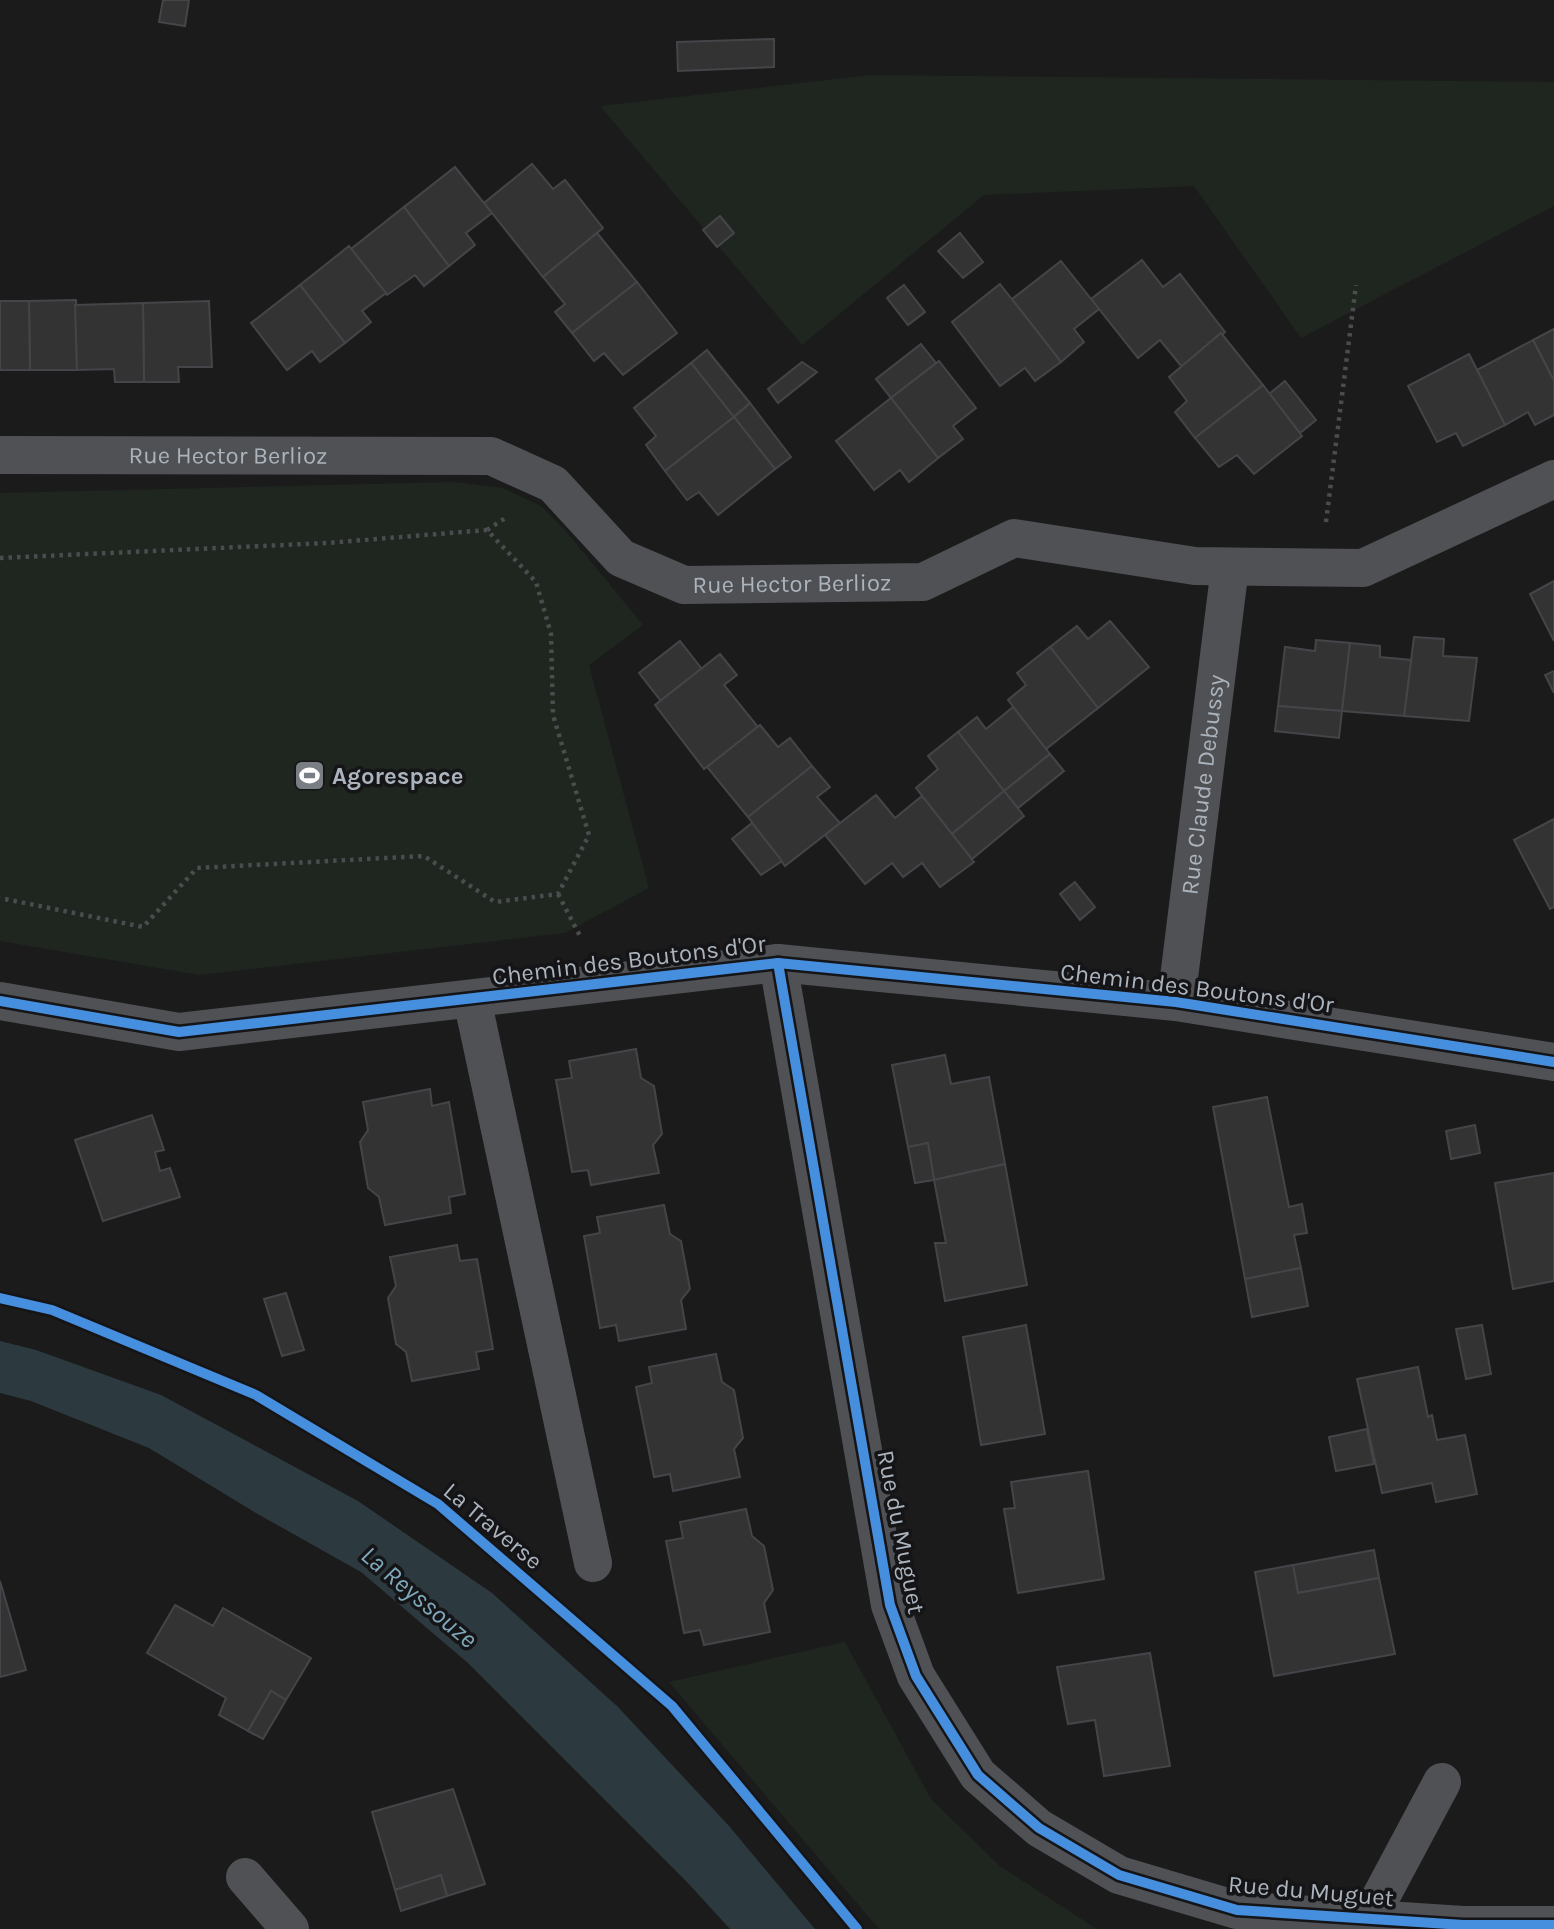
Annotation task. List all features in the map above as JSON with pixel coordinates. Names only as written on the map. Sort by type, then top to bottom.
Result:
[{"type":"street","name":"Rue Hector Berlioz","points":[[0,455],[491,456],[553,484],[621,558],[684,585],[923,582],[1014,538],[1195,566],[1363,568],[1554,479]]},
{"type":"street","name":"Rue Claude Debussy","points":[[1176,1002],[1230,567]]},
{"type":"street","name":"Chemin des Boutons d'Or","points":[[0,1001],[179,1032],[778,963],[1176,1002],[1554,1062]]},
{"type":"street","name":"Rue du Muguet","points":[[778,963],[890,1605],[916,1676],[978,1775],[1039,1828],[1119,1875],[1237,1910],[1463,1925],[1554,1925]]},
{"type":"street","points":[[472,999],[593,1563]]},
{"type":"street","points":[[1369,1919],[1442,1783]]},
{"type":"street","points":[[245,1877],[290,1929]]},
{"type":"path","points":[[1321,568],[1356,285]]},
{"type":"path","points":[[0,558],[327,543],[487,530],[536,582],[551,634],[553,715],[589,835],[558,894],[495,902],[424,856],[197,868],[143,927],[0,898]]},
{"type":"shaded area","points":[[870,75],[1554,82],[1554,206],[1301,338],[1194,186],[984,195],[802,345],[600,106]]},
{"type":"shaded area","name":"Agorespace","points":[[454,482],[503,488],[541,506],[565,530],[643,625],[589,665],[649,888],[565,933],[199,975],[0,941],[0,493]]},
{"type":"shaded area","points":[[845,1642],[931,1799],[1000,1866],[1097,1929],[879,1929],[669,1682]]},
{"type":"water","name":"La Reyssouze","points":[[0,1341],[36,1350],[161,1395],[358,1501],[492,1593],[618,1707],[729,1826],[815,1929],[730,1929],[687,1882],[468,1663],[361,1572],[149,1448],[31,1401],[0,1393]]},
{"type":"building","points":[[163,0],[189,0],[185,26],[159,22]]},
{"type":"building","points":[[774,39],[774,67],[678,71],[677,42]]},
{"type":"building","points":[[532,164],[553,189],[565,180],[603,228],[543,277],[484,203]]},
{"type":"building","points":[[455,167],[492,213],[466,233],[475,245],[449,266],[404,207]]},
{"type":"building","points":[[404,207],[449,266],[424,286],[415,275],[387,295],[351,249]]},
{"type":"building","points":[[720,216],[734,233],[717,247],[703,230]]},
{"type":"building","points":[[597,233],[637,282],[572,333],[555,312],[565,304],[543,277]]},
{"type":"building","points":[[960,233],[983,262],[963,278],[938,251]]},
{"type":"building","points":[[349,246],[386,293],[362,311],[371,322],[345,343],[300,285]]},
{"type":"building","points":[[1142,260],[1163,287],[1180,274],[1225,332],[1182,367],[1160,340],[1138,358],[1091,299]]},
{"type":"building","points":[[1061,261],[1099,309],[1074,329],[1084,342],[1061,362],[1012,299]]},
{"type":"building","points":[[637,282],[677,333],[623,375],[604,353],[594,361],[572,333]]},
{"type":"building","points":[[1000,284],[1061,362],[1035,381],[1025,368],[1000,386],[952,322]]},
{"type":"building","points":[[300,285],[345,343],[320,362],[312,351],[287,370],[251,323]]},
{"type":"building","points":[[904,285],[925,312],[908,325],[887,298]]},
{"type":"building","points":[[76,300],[77,370],[30,370],[29,301]]},
{"type":"building","points":[[0,301],[29,301],[30,370],[0,370]]},
{"type":"building","points":[[209,301],[212,367],[178,367],[179,382],[144,382],[143,303]]},
{"type":"building","points":[[143,303],[144,382],[115,382],[114,369],[77,370],[75,305]]},
{"type":"building","points":[[1554,329],[1554,381],[1533,340]]},
{"type":"building","points":[[1221,333],[1263,385],[1195,438],[1175,412],[1187,401],[1169,377]]},
{"type":"building","points":[[1533,340],[1554,381],[1554,415],[1535,425],[1528,412],[1505,425],[1477,370]]},
{"type":"building","points":[[921,344],[936,363],[891,398],[876,379]]},
{"type":"building","points":[[707,350],[750,403],[734,417],[691,363]]},
{"type":"building","points":[[1469,354],[1505,425],[1463,446],[1456,433],[1437,442],[1408,386]]},
{"type":"building","points":[[939,361],[976,408],[953,426],[963,439],[938,458],[891,398]]},
{"type":"building","points":[[802,362],[817,372],[778,403],[768,389]]},
{"type":"building","points":[[691,363],[734,417],[665,471],[646,445],[656,436],[634,408]]},
{"type":"building","points":[[1285,381],[1316,420],[1300,433],[1269,394]]},
{"type":"building","points":[[1263,385],[1302,436],[1254,474],[1237,455],[1219,467],[1195,438]]},
{"type":"building","points":[[891,398],[938,458],[909,482],[900,470],[874,490],[836,441]]},
{"type":"building","points":[[750,403],[791,457],[775,469],[734,417]]},
{"type":"building","points":[[734,417],[775,469],[718,515],[699,492],[687,500],[665,471]]},
{"type":"building","points":[[1554,581],[1554,641],[1530,594]]},
{"type":"building","points":[[1110,621],[1149,667],[1098,708],[1050,647],[1077,626],[1088,639]]},
{"type":"building","points":[[1414,637],[1444,639],[1443,656],[1477,658],[1469,721],[1404,716]]},
{"type":"building","points":[[1316,640],[1350,643],[1342,711],[1278,706],[1285,647],[1315,651]]},
{"type":"building","points":[[680,641],[702,669],[661,701],[639,673]]},
{"type":"building","points":[[1350,643],[1380,646],[1380,657],[1411,660],[1404,716],[1342,711]]},
{"type":"building","points":[[1050,647],[1098,708],[1046,749],[1008,700],[1026,685],[1017,673]]},
{"type":"building","points":[[720,654],[737,675],[724,685],[758,727],[704,769],[655,705]]},
{"type":"building","points":[[1554,671],[1554,693],[1545,675]]},
{"type":"building","points":[[1278,706],[1342,711],[1339,738],[1275,731]]},
{"type":"building","points":[[1013,707],[1050,754],[1004,791],[958,732],[977,717],[986,729]]},
{"type":"building","points":[[760,725],[778,747],[790,738],[812,766],[748,817],[707,767]]},
{"type":"building","points":[[958,732],[1004,791],[952,834],[916,788],[938,769],[928,756]]},
{"type":"building","points":[[1050,754],[1064,771],[1018,808],[1004,791]]},
{"type":"building","points":[[812,766],[830,787],[817,797],[840,823],[785,866],[748,817]]},
{"type":"building","points":[[1004,791],[1024,816],[972,859],[952,834]]},
{"type":"building","points":[[876,795],[895,818],[922,796],[974,862],[940,887],[922,863],[903,877],[892,863],[865,884],[825,835]]},
{"type":"building","points":[[1554,819],[1554,907],[1550,909],[1514,840]]},
{"type":"building","points":[[752,823],[782,861],[761,875],[732,839]]},
{"type":"building","points":[[1075,882],[1095,907],[1080,920],[1060,894]]},
{"type":"building","points":[[636,1049],[641,1078],[654,1086],[662,1134],[653,1145],[659,1173],[591,1185],[588,1170],[572,1172],[556,1080],[572,1078],[569,1061]]},
{"type":"building","points":[[945,1055],[951,1084],[989,1077],[1005,1164],[934,1180],[928,1143],[908,1147],[892,1065]]},
{"type":"building","points":[[430,1089],[432,1106],[449,1102],[465,1194],[449,1197],[451,1213],[385,1225],[379,1197],[368,1188],[360,1142],[368,1130],[363,1102]]},
{"type":"building","points":[[1267,1097],[1289,1207],[1302,1204],[1307,1233],[1294,1235],[1301,1268],[1245,1279],[1213,1107]]},
{"type":"building","points":[[152,1115],[164,1150],[155,1152],[160,1171],[170,1168],[180,1197],[103,1221],[75,1140]]},
{"type":"building","points":[[1475,1125],[1480,1153],[1451,1159],[1446,1131]]},
{"type":"building","points":[[928,1143],[934,1180],[915,1183],[908,1147]]},
{"type":"building","points":[[1005,1164],[1027,1285],[945,1301],[935,1243],[946,1243],[934,1180]]},
{"type":"building","points":[[1554,1173],[1554,1281],[1513,1289],[1495,1183]]},
{"type":"building","points":[[664,1205],[670,1234],[681,1241],[690,1289],[681,1300],[686,1329],[619,1341],[616,1325],[600,1328],[584,1236],[600,1233],[597,1217]]},
{"type":"building","points":[[457,1245],[460,1261],[477,1259],[493,1349],[476,1352],[479,1369],[412,1381],[406,1352],[396,1344],[388,1298],[396,1286],[390,1257]]},
{"type":"building","points":[[1301,1268],[1308,1306],[1252,1317],[1245,1279]]},
{"type":"building","points":[[286,1293],[304,1350],[282,1356],[264,1299]]},
{"type":"building","points":[[1026,1325],[1045,1434],[981,1445],[963,1337]]},
{"type":"building","points":[[1482,1325],[1491,1374],[1466,1379],[1456,1329]]},
{"type":"building","points":[[716,1354],[722,1382],[734,1390],[743,1438],[734,1449],[740,1477],[673,1491],[670,1474],[654,1477],[636,1387],[652,1383],[649,1367]]},
{"type":"building","points":[[1418,1367],[1428,1417],[1432,1415],[1437,1440],[1465,1435],[1477,1494],[1436,1502],[1432,1483],[1382,1493],[1357,1379]]},
{"type":"building","points":[[1367,1429],[1374,1464],[1336,1471],[1329,1437]]},
{"type":"building","points":[[1088,1471],[1104,1579],[1018,1593],[1004,1509],[1015,1508],[1011,1482]]},
{"type":"building","points":[[746,1509],[752,1536],[764,1546],[773,1590],[764,1603],[770,1632],[704,1645],[700,1630],[684,1633],[666,1541],[683,1538],[680,1522]]},
{"type":"building","points":[[1374,1550],[1379,1578],[1298,1593],[1293,1565]]},
{"type":"building","points":[[1293,1565],[1298,1593],[1379,1578],[1395,1654],[1274,1676],[1255,1572]]},
{"type":"building","points":[[0,1581],[26,1670],[0,1677]]},
{"type":"building","points":[[175,1605],[213,1626],[223,1608],[311,1658],[286,1700],[271,1691],[248,1731],[219,1715],[226,1698],[147,1653]]},
{"type":"building","points":[[1150,1653],[1170,1766],[1104,1776],[1095,1720],[1068,1724],[1057,1667]]},
{"type":"building","points":[[271,1691],[286,1700],[263,1739],[248,1731]]},
{"type":"building","points":[[453,1789],[485,1884],[447,1896],[441,1875],[395,1890],[372,1812]]},
{"type":"building","points":[[441,1875],[447,1896],[401,1911],[395,1890]]},
{"type":"cycle path","points":[[778,963],[890,1605],[916,1676],[978,1775],[1039,1828],[1119,1875],[1237,1910],[1463,1925],[1554,1925]]},
{"type":"cycle path","points":[[0,1001],[179,1032],[778,963],[1176,1002],[1554,1062]]},
{"type":"cycle path","name":"La Traverse","points":[[0,1298],[52,1310],[256,1395],[438,1504],[672,1706],[857,1929]]},
{"type":"place","name":"Agorespace","points":[[309,776]]}]
